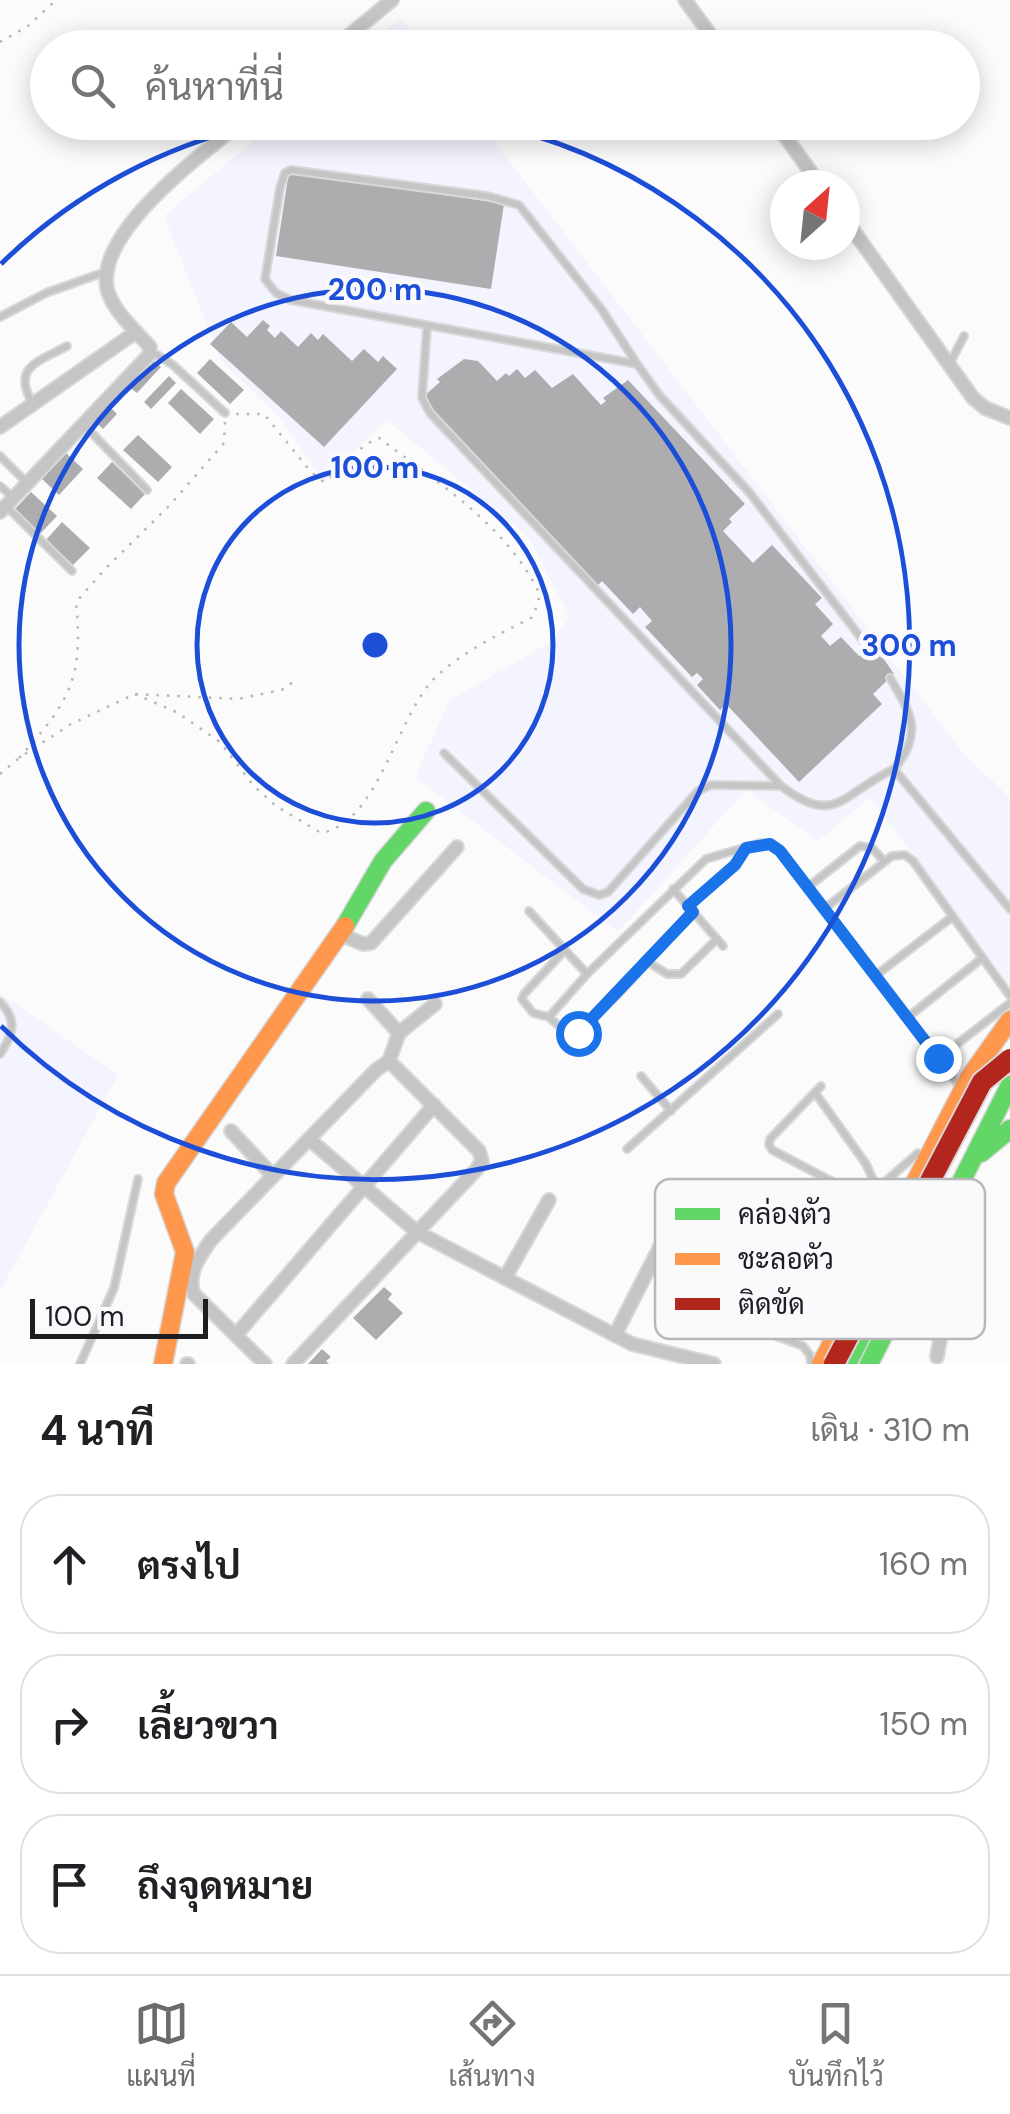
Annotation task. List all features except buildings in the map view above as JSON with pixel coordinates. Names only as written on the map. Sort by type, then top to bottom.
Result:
[{"type":"main road","points":[[163,1364],[184,1252],[164,1194],[166,1183],[340,934],[383,861],[426,811]]},
{"type":"main road","points":[[911,1179],[1010,1020]]},
{"type":"main road","points":[[942,1179],[1010,1045]]},
{"type":"main road","points":[[931,1179],[982,1082],[1010,1059]]},
{"type":"main road","points":[[963,1179],[1010,1085]]},
{"type":"main road","points":[[972,1161],[1010,1129]]},
{"type":"main road","points":[[821,1364],[833,1339]]},
{"type":"main road","points":[[834,1364],[847,1339]]},
{"type":"main road","points":[[847,1364],[860,1339]]},
{"type":"main road","points":[[869,1364],[882,1339]]},
{"type":"main road","points":[[881,1364],[893,1339]]},
{"type":"street","points":[[356,30],[392,0]]},
{"type":"street","points":[[685,0],[707,30]]},
{"type":"street","points":[[6,505],[151,351],[114,304],[106,272],[150,199],[220,140]]},
{"type":"street","points":[[788,140],[809,170]]},
{"type":"street","points":[[860,240],[973,398],[985,408],[1010,418]]},
{"type":"street","points":[[0,427],[136,332]]},
{"type":"street","points":[[340,934],[363,944],[371,943],[457,847]]},
{"type":"street","points":[[368,999],[399,1033]]},
{"type":"street","points":[[266,1364],[194,1294],[193,1272],[211,1240],[389,1061],[399,1033],[435,1004]]},
{"type":"street","points":[[294,1364],[482,1161],[479,1151],[389,1061]]},
{"type":"street","points":[[236,1335],[434,1105]]},
{"type":"street","points":[[231,1131],[274,1176]]},
{"type":"street","points":[[310,1139],[417,1232],[632,1344],[714,1364]]},
{"type":"street","points":[[505,1278],[549,1200]]},
{"type":"street","points":[[614,1335],[655,1256]]},
{"type":"street","points":[[937,1357],[939,1339]]},
{"type":"lane","points":[[637,364],[291,300],[268,287],[264,279],[280,188],[288,171],[486,196],[519,204],[602,310],[660,396],[749,492],[868,648]]},
{"type":"lane","points":[[0,317],[46,292],[106,272]]},
{"type":"lane","points":[[427,327],[422,398],[430,413],[781,786],[819,808],[844,799],[868,781],[894,769],[912,743],[912,727],[909,710],[890,678]]},
{"type":"lane","points":[[948,366],[964,336]]},
{"type":"lane","points":[[34,405],[23,387],[24,377],[30,367],[67,346]]},
{"type":"lane","points":[[151,351],[225,414]]},
{"type":"lane","points":[[84,425],[147,490]]},
{"type":"lane","points":[[0,456],[28,483]]},
{"type":"lane","points":[[0,486],[6,505],[72,571]]},
{"type":"lane","points":[[444,753],[583,889],[600,895],[608,892],[698,792],[711,785],[781,786]]},
{"type":"lane","points":[[894,769],[1010,909]]},
{"type":"lane","points":[[549,1017],[586,974],[706,858],[770,844],[780,851],[963,1090]]},
{"type":"lane","points":[[808,887],[860,846],[872,848],[884,861]]},
{"type":"lane","points":[[563,952],[526,989],[522,999],[533,1014],[549,1017],[570,1036],[578,1033],[648,962],[746,848]]},
{"type":"lane","points":[[824,909],[884,861],[899,854],[913,861],[1010,1000],[938,1058]]},
{"type":"lane","points":[[648,962],[667,974],[681,974],[720,942],[673,889]]},
{"type":"lane","points":[[529,911],[586,974]]},
{"type":"lane","points":[[875,976],[952,917]]},
{"type":"lane","points":[[906,1018],[982,959]]},
{"type":"lane","points":[[0,1002],[10,1012],[13,1023],[12,1036],[0,1054]]},
{"type":"lane","points":[[626,1149],[777,1013]]},
{"type":"lane","points":[[641,1076],[671,1111]]},
{"type":"lane","points":[[828,1179],[772,1150],[768,1144],[819,1090],[874,1179]]},
{"type":"lane","points":[[888,1179],[918,1153]]},
{"type":"lane","points":[[80,1364],[114,1288],[138,1179]]},
{"type":"lane","points":[[784,1339],[802,1346],[812,1364]]},
{"type":"path","points":[[0,42],[28,26],[56,0]]},
{"type":"path","points":[[19,758],[50,723],[74,684],[80,640],[76,602],[224,443],[225,414],[264,414],[311,472],[324,482],[342,470],[365,443],[379,438],[505,539],[527,568],[540,595],[533,617],[437,675],[370,793],[338,830],[321,833],[276,806],[254,786],[220,742],[178,713],[134,694]]},
{"type":"path","points":[[0,774],[72,724],[134,694],[238,699],[285,689],[297,678]]},
{"type":"shaded area","points":[[400,18],[410,30],[386,30]]},
{"type":"shaded area","points":[[255,140],[493,140],[961,750],[1010,798],[1010,987],[870,797],[818,841],[746,790],[618,932],[415,777],[449,701],[551,642],[570,617],[529,538],[387,420],[324,482],[281,419],[221,361],[164,216]]},
{"type":"shaded area","points":[[0,993],[118,1075],[0,1291]]},
{"type":"traffic: fast","points":[[345,926],[383,861],[426,811]]},
{"type":"traffic: fast","points":[[962,1179],[1010,1085]]},
{"type":"traffic: fast","points":[[981,1153],[1010,1129]]},
{"type":"traffic: fast","points":[[847,1364],[860,1339]]},
{"type":"traffic: fast","points":[[869,1364],[882,1339]]},
{"type":"traffic: slow","points":[[163,1364],[185,1252],[164,1194],[166,1183],[345,926]]},
{"type":"traffic: slow","points":[[917,1179],[969,1078],[1010,1020]]},
{"type":"traffic: slow","points":[[821,1364],[834,1339]]},
{"type":"traffic: jam","points":[[931,1179],[982,1082],[1010,1059]]},
{"type":"traffic: jam","points":[[834,1364],[847,1339]]},
{"type":"route","points":[[578,1033],[693,912],[688,906],[724,876],[746,848],[760,843],[780,851],[938,1058]]}]
